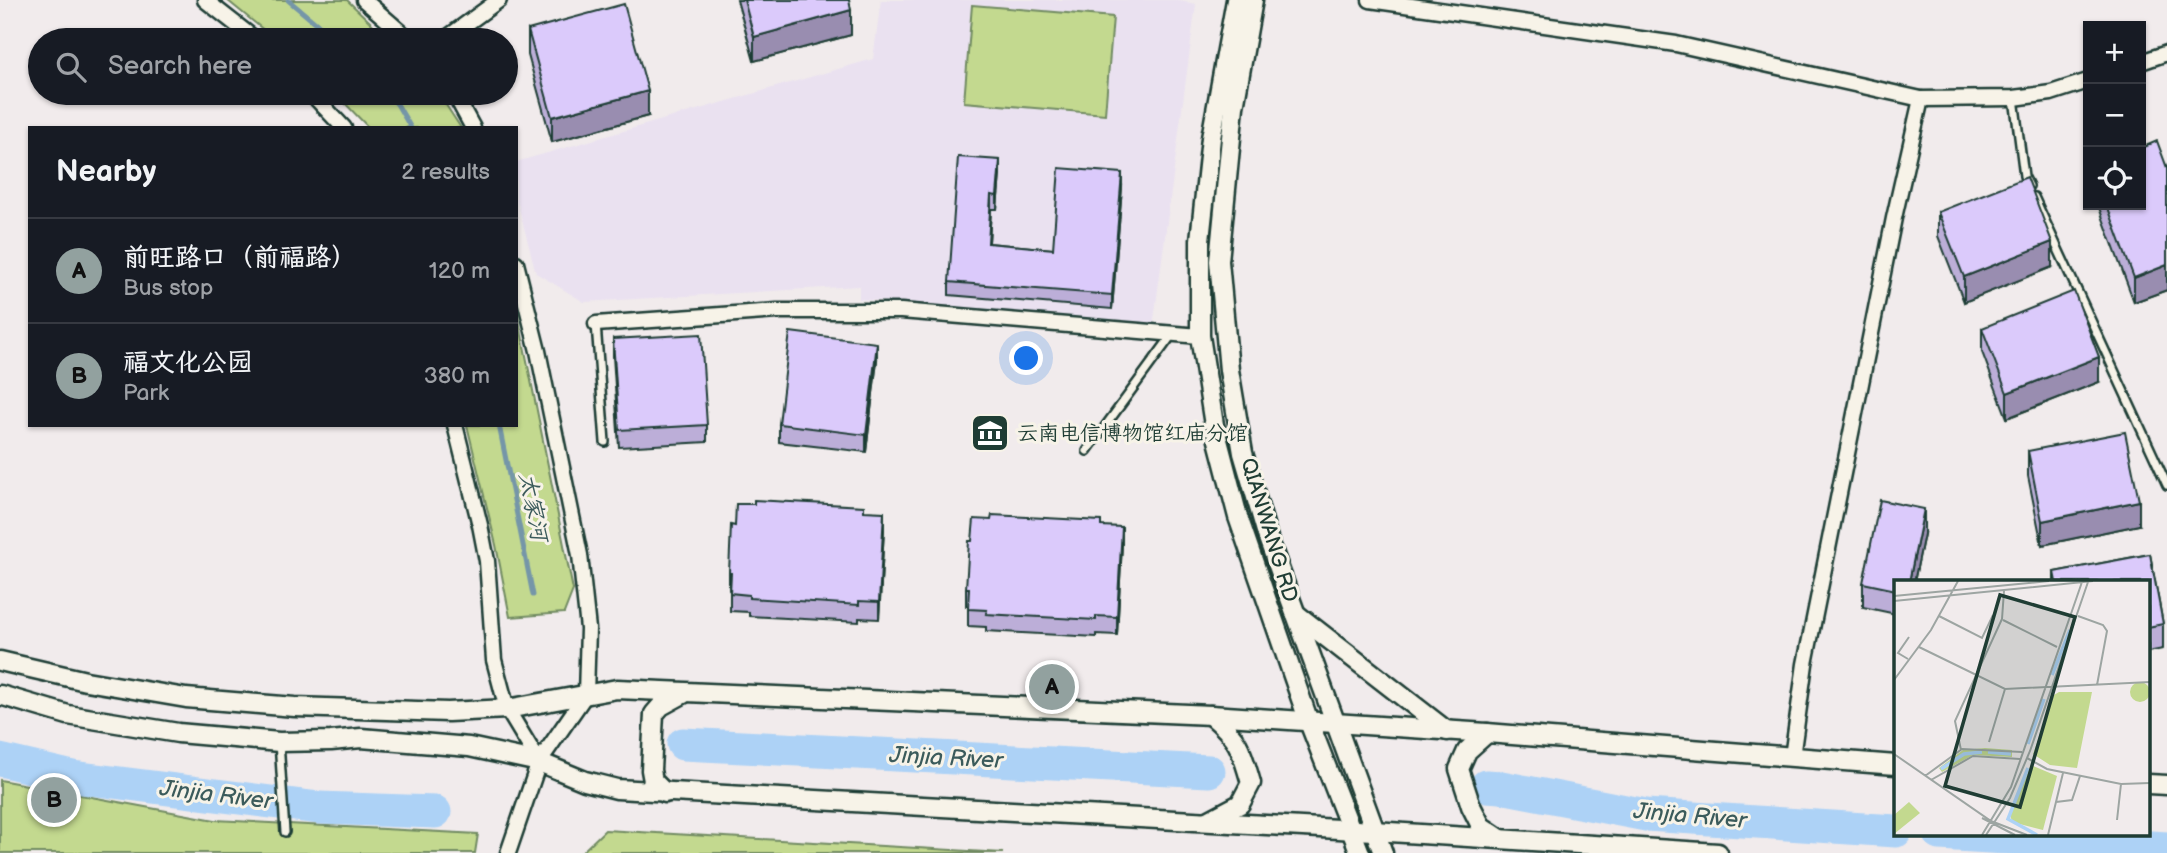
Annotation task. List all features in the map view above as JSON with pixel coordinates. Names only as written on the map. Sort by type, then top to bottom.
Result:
[{"type":"street","points":[[205,0],[241,28]]},
{"type":"street","points":[[364,0],[397,28]]},
{"type":"street","points":[[460,28],[499,0]]},
{"type":"street","name":"QIANWANG RD","points":[[1236,0],[1211,138],[1200,240],[1200,336],[1214,425],[1238,517],[1309,722],[1360,853]]},
{"type":"street","name":"QIANWANG RD","points":[[1253,0],[1234,107],[1219,261],[1229,370],[1243,453],[1268,538],[1383,853]]},
{"type":"street","points":[[1370,0],[1676,44],[1921,100],[2014,98],[2051,93],[2083,82]]},
{"type":"street","points":[[2146,60],[2167,53]]},
{"type":"street","points":[[1792,757],[1808,651],[1894,218],[1921,100]]},
{"type":"street","points":[[323,105],[342,126]]},
{"type":"street","points":[[461,105],[472,126]]},
{"type":"street","points":[[508,853],[539,762],[586,694],[588,629],[580,555],[538,351],[518,270]]},
{"type":"street","points":[[596,324],[776,311],[901,312],[1200,336]]},
{"type":"street","points":[[455,427],[487,561],[494,660],[507,709],[539,762]]},
{"type":"street","points":[[1294,612],[1447,731]]},
{"type":"street","points":[[0,661],[86,681],[186,698],[295,707],[420,712],[507,709],[617,689],[1211,715],[1488,733],[1894,765]]},
{"type":"street","points":[[665,793],[653,781],[651,770],[654,714],[661,706],[686,692]]},
{"type":"street","points":[[0,695],[68,715],[178,733],[279,742],[360,738],[469,747],[539,762],[586,781],[617,789],[1208,821],[1718,853]]},
{"type":"street","points":[[1208,821],[1240,804],[1251,783],[1242,753],[1231,732],[1211,715]]},
{"type":"street","points":[[1488,733],[1467,751],[1459,769],[1471,806],[1481,826],[1499,838]]},
{"type":"lane","points":[[2014,98],[2024,176],[2167,485]]},
{"type":"lane","points":[[596,324],[605,442]]},
{"type":"lane","points":[[1087,451],[1172,335]]},
{"type":"lane","points":[[279,742],[285,832]]},
{"type":"shaded area","points":[[881,0],[1174,0],[1196,4],[1153,327],[859,299],[859,286],[584,302],[536,273],[518,205],[518,161],[873,59]]},
{"type":"green space","points":[[227,0],[347,0],[376,28],[261,28]]},
{"type":"green space","points":[[972,5],[1113,17],[1105,114],[964,102]]},
{"type":"green space","points":[[347,105],[446,105],[460,126],[367,126]]},
{"type":"green space","points":[[518,316],[573,590],[564,613],[510,617],[467,427],[518,427]]},
{"type":"green space","points":[[0,780],[215,820],[478,834],[475,853],[0,853]]},
{"type":"green space","points":[[605,830],[1003,853],[581,853]]},
{"type":"building","points":[[744,0],[849,0],[851,10],[754,37]]},
{"type":"building","points":[[624,4],[648,91],[552,117],[528,30]]},
{"type":"building","points":[[2157,141],[2167,168],[2167,265],[2134,278],[2109,210],[2146,210],[2146,146]]},
{"type":"building","points":[[958,157],[1000,160],[997,196],[991,195],[988,243],[1053,249],[1059,168],[1122,173],[1112,295],[949,282]]},
{"type":"building","points":[[2027,177],[2052,242],[1964,277],[1938,212]]},
{"type":"building","points":[[2074,291],[2099,357],[2007,393],[1982,328]]},
{"type":"building","points":[[790,332],[877,343],[866,435],[779,424]]},
{"type":"building","points":[[701,334],[707,425],[619,430],[613,339]]},
{"type":"building","points":[[2125,432],[2139,501],[2042,521],[2028,451]]},
{"type":"building","points":[[754,500],[864,506],[864,511],[884,512],[879,602],[859,601],[859,605],[749,598],[749,595],[730,593],[731,525],[735,526],[736,504],[754,504]]},
{"type":"building","points":[[1880,500],[1924,509],[1909,580],[1894,580],[1894,590],[1863,583]]},
{"type":"building","points":[[992,515],[1101,521],[1101,526],[1122,527],[1117,617],[1096,616],[1096,620],[986,614],[987,610],[968,609],[969,588],[966,588],[969,541],[972,541],[974,519],[991,520]]},
{"type":"building","points":[[2150,554],[2163,624],[2150,627],[2150,580],[2056,580],[2054,572]]},
{"type":"waterway","name":"太家河","points":[[288,0],[322,28]]},
{"type":"waterway","name":"太家河","points":[[398,105],[410,126]]},
{"type":"waterway","name":"太家河","points":[[499,427],[533,595]]},
{"type":"waterway","name":"Jinjia River","points":[[683,744],[1209,771]]},
{"type":"waterway","name":"Jinjia River","points":[[0,760],[73,777],[319,808],[435,812]]},
{"type":"waterway","name":"Jinjia River","points":[[1486,786],[1646,815],[1894,831]]},
{"type":"waterway","name":"Jinjia River","points":[[1972,836],[2167,848]]},
{"type":"place","name":"云南电信博物馆红庙分馆","points":[[990,433]]},
{"type":"place","name":"前旺路口（前福路）","points":[[1052,687]]},
{"type":"place","name":"福文化公园","points":[[54,800]]}]
